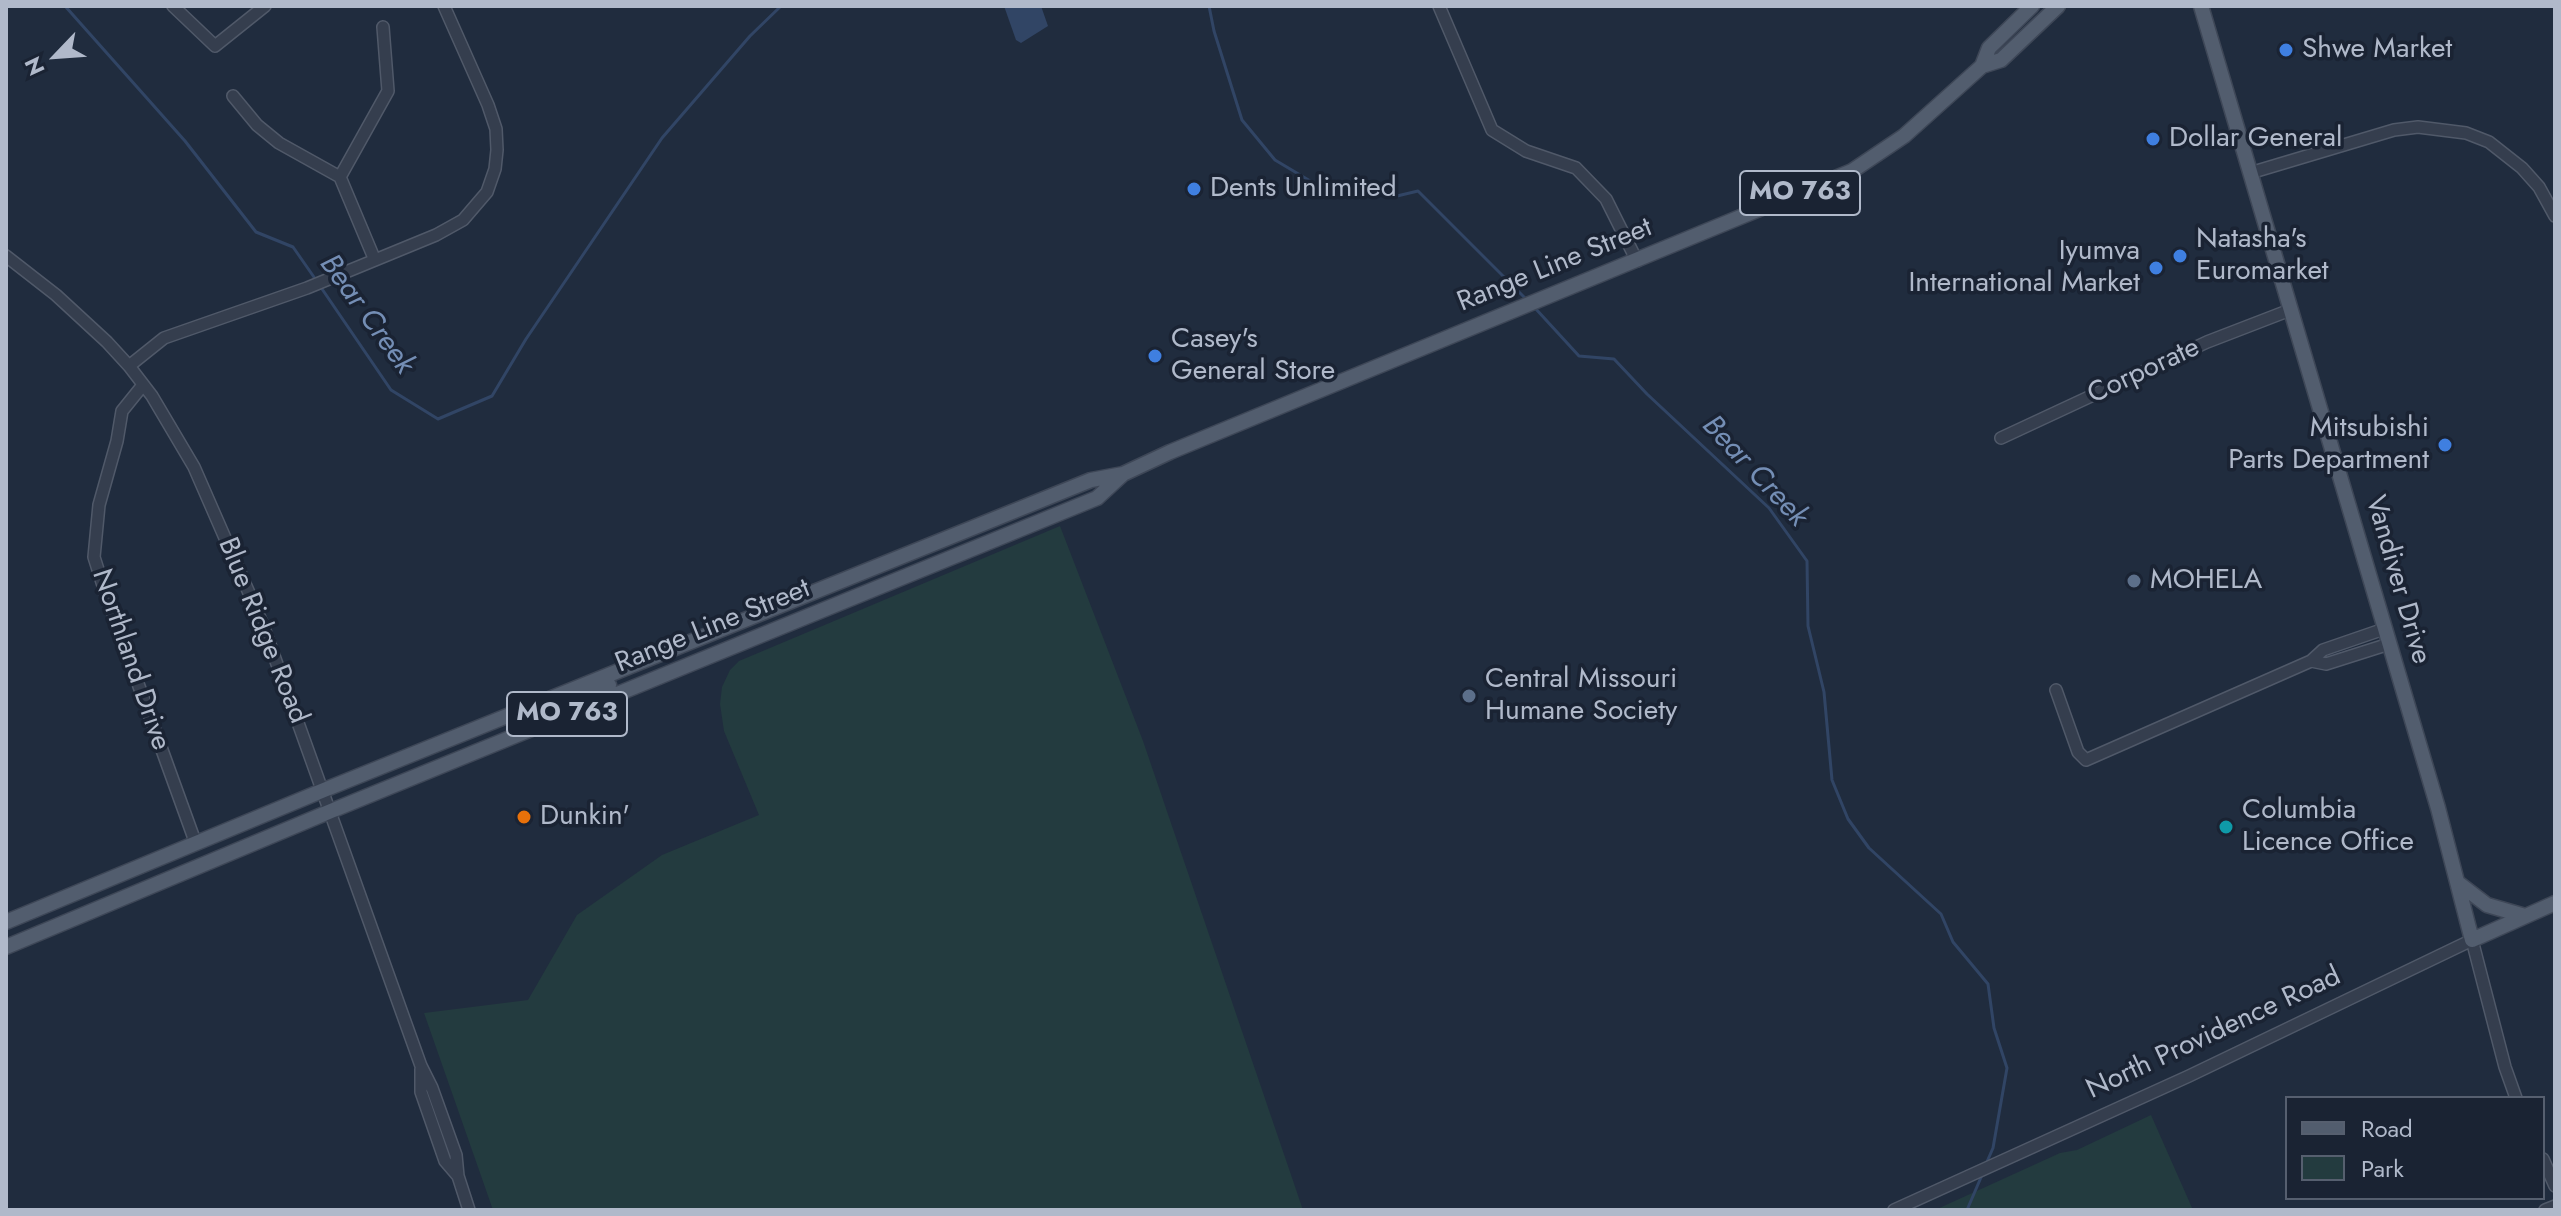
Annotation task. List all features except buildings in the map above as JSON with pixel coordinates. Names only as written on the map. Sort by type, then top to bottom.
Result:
[{"type":"main road","name":"Range Line Street","points":[[1982,66],[1989,48],[2032,6]]},
{"type":"main road","name":"Range Line Street","points":[[6,922],[1091,480],[1123,474],[1852,171],[1904,136],[1982,66],[2001,60],[2058,6]]},
{"type":"main road","name":"Vandiver Drive","points":[[2201,6],[2438,808],[2472,940]]},
{"type":"main road","name":"Range Line Street","points":[[6,947],[1097,498],[1123,474]]},
{"type":"main road","points":[[686,666],[702,648],[714,641],[802,606],[817,591]]},
{"type":"main road","points":[[534,728],[557,706],[647,669],[670,650]]},
{"type":"main road","points":[[2457,882],[2487,905],[2525,916]]},
{"type":"main road","name":"North Providence Road","points":[[2472,940],[2555,903]]},
{"type":"street","points":[[173,6],[215,46],[265,6]]},
{"type":"street","points":[[129,366],[164,338],[307,288],[436,235],[463,220],[487,192],[495,169],[496,129],[444,6]]},
{"type":"street","points":[[1439,6],[1492,130],[1526,151],[1576,168],[1606,199],[1637,261]]},
{"type":"street","points":[[340,177],[388,91],[383,27]]},
{"type":"street","points":[[233,96],[257,125],[279,143],[340,177],[374,258]]},
{"type":"street","points":[[2250,173],[2394,130],[2418,127],[2466,133],[2489,142],[2522,168],[2539,187],[2555,216]]},
{"type":"street","name":"Blue Ridge Road","points":[[6,256],[56,295],[129,366],[160,408],[194,467],[263,625],[421,1066],[456,1155],[458,1176],[469,1210]]},
{"type":"street","name":"Corporate","points":[[2001,438],[2207,342],[2290,310]]},
{"type":"street","name":"Northland Drive","points":[[143,385],[122,411],[99,505],[94,557],[196,844]]},
{"type":"street","points":[[2056,690],[2078,752],[2086,760],[2311,661],[2326,664],[2387,636]]},
{"type":"street","points":[[2472,940],[2515,1096]]},
{"type":"street","name":"North Providence Road","points":[[1894,1210],[2315,1017],[2472,940]]},
{"type":"street","points":[[2545,1164],[2555,1186]]},
{"type":"street","points":[[2545,1210],[2555,1206]]},
{"type":"green space","points":[[1060,526],[1143,741],[1303,1210],[493,1210],[424,1013],[528,1000],[577,915],[662,855],[759,815],[724,731],[720,704],[722,687],[730,670],[739,661]]},
{"type":"green space","points":[[2151,1115],[2193,1210],[1935,1210],[2060,1153],[2077,1150]]},
{"type":"water","points":[[1004,6],[1041,6],[1048,26],[1021,43],[1016,40]]},
{"type":"waterway","name":"Bear Creek","points":[[65,6],[185,141],[256,232],[293,247],[316,280]]},
{"type":"waterway","name":"Bear Creek","points":[[320,286],[391,390],[438,419],[492,396],[526,339],[662,138],[750,36],[781,6]]},
{"type":"waterway","name":"Bear Creek","points":[[1209,6],[1242,120],[1275,160],[1327,191],[1347,195],[1365,188],[1397,196],[1418,191],[1527,300]]},
{"type":"waterway","name":"Bear Creek","points":[[1535,308],[1579,356],[1614,359],[1769,508],[1807,561],[1808,626],[1824,692],[1832,780],[1848,819],[1869,848],[1941,914],[1953,942],[1988,984],[1994,1028],[2007,1068],[1993,1148],[1986,1164]]},
{"type":"waterway","name":"Bear Creek","points":[[1967,1210],[1982,1175]]},
{"type":"place","name":"Shwe Market","points":[[2286,50]]},
{"type":"place","name":"Dollar General","points":[[2153,139]]},
{"type":"place","name":"Dents Unlimited","points":[[1194,189]]},
{"type":"place","name":"Natasha's Euromarket","points":[[2180,256]]},
{"type":"place","name":"Iyumva International Market","points":[[2156,268]]},
{"type":"place","name":"Casey's General Store","points":[[1155,356]]},
{"type":"place","name":"Mitsubishi Parts Department","points":[[2445,445]]},
{"type":"place","name":"MOHELA","points":[[2134,581]]},
{"type":"place","name":"Central Missouri Humane Society","points":[[1469,696]]},
{"type":"place","name":"Dunkin'","points":[[524,817]]},
{"type":"place","name":"Columbia Licence Office","points":[[2226,827]]}]
